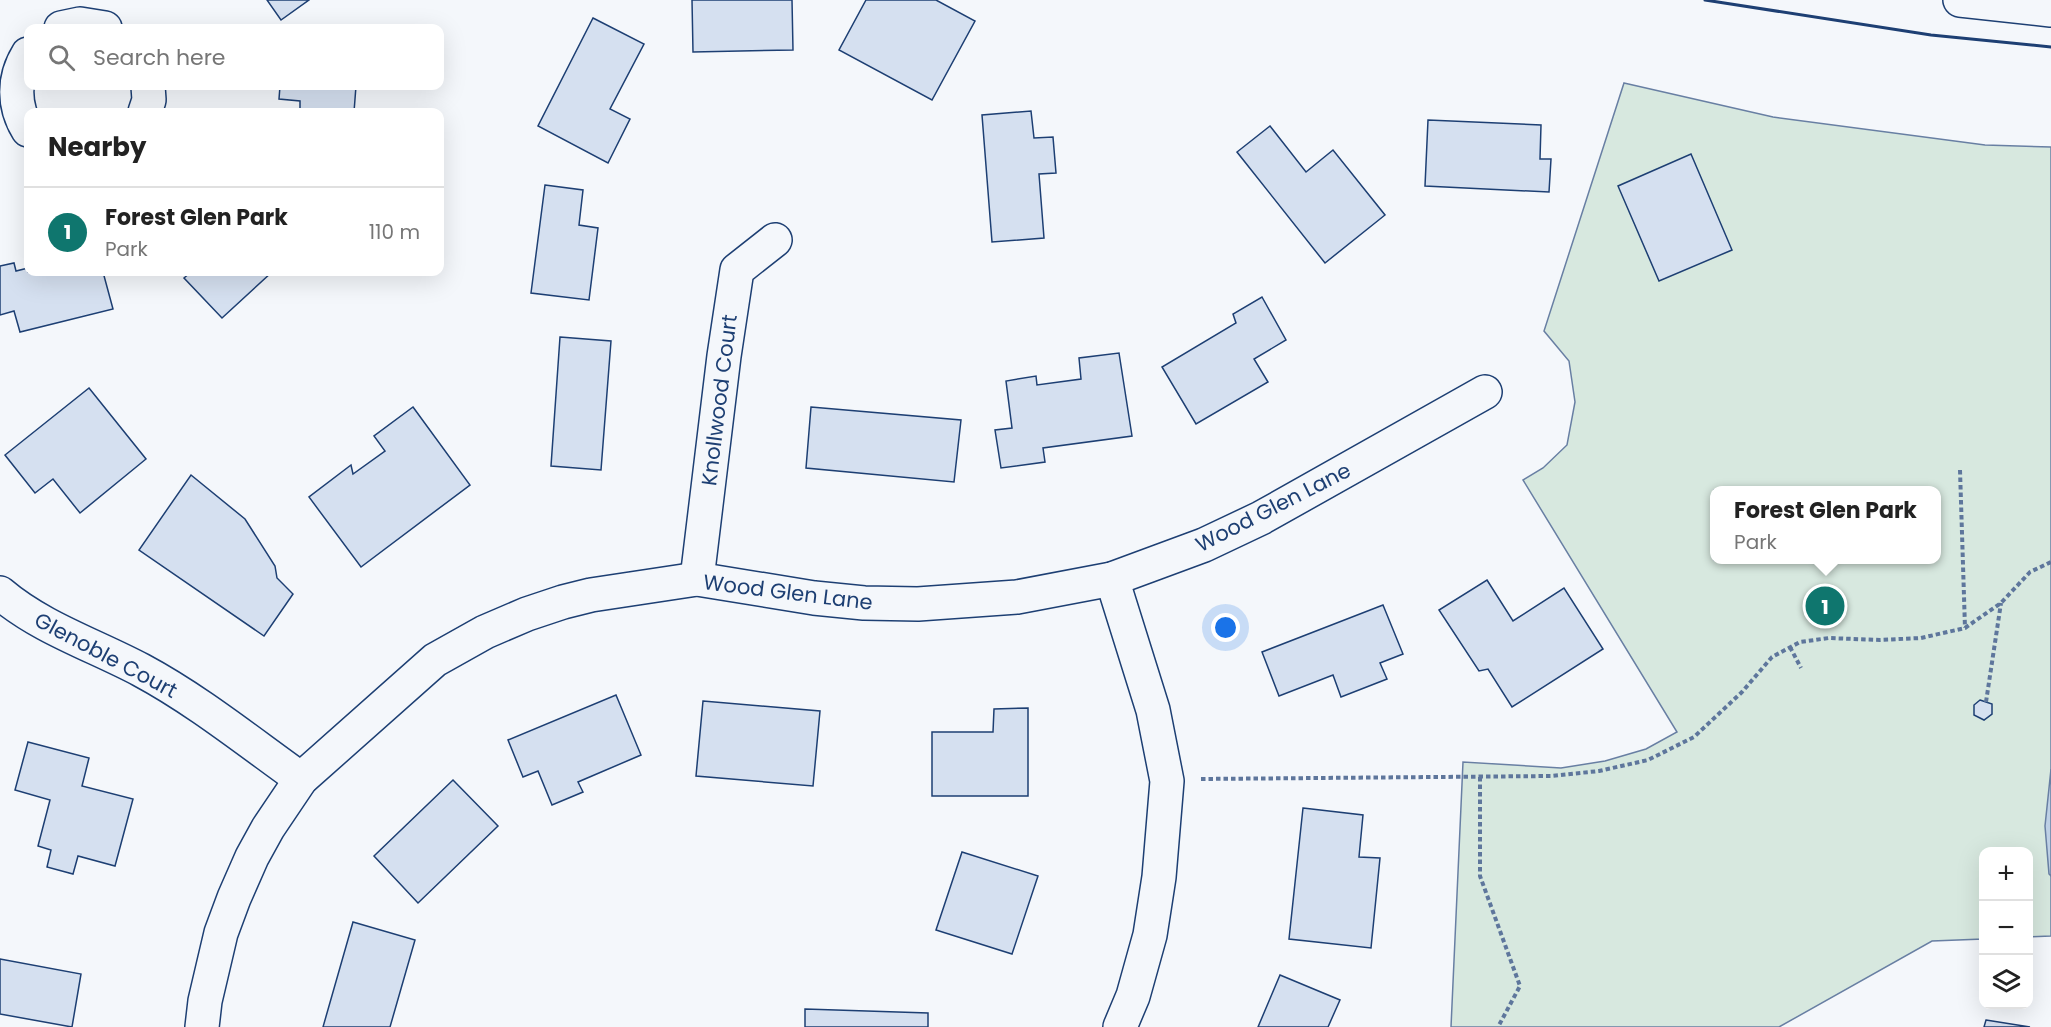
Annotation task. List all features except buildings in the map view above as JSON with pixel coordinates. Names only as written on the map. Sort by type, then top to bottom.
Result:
[{"type":"main road","points":[[1960,0],[2051,10]]},
{"type":"main road","points":[[15,114],[16,87],[24,61]]},
{"type":"main road","points":[[146,108],[148,90]]},
{"type":"main road","name":"Knollwood Court","points":[[697,579],[724,356],[737,270],[775,240]]},
{"type":"main road","name":"Wood Glen Lane","points":[[202,1027],[205,1001],[221,933],[234,897],[263,838],[301,779],[435,660],[485,632],[563,602],[697,579],[814,598],[864,603],[918,604],[1017,597],[1113,579],[1204,545],[1261,518],[1485,392]]},
{"type":"main road","points":[[1113,579],[1153,710],[1167,781],[1159,877],[1150,935],[1133,996],[1120,1027]]},
{"type":"main road","name":"Glenoble Court","points":[[0,593],[39,620],[142,671],[180,694],[301,779]]},
{"type":"path","points":[[1960,470],[1965,628]]},
{"type":"path","points":[[1167,781],[1551,776],[1599,771],[1648,760],[1694,737],[1742,692],[1772,657],[1800,642],[1829,638],[1880,640],[1921,638],[1965,628],[2001,603],[2030,572],[2051,562]]},
{"type":"path","points":[[1986,702],[2001,603]]},
{"type":"path","points":[[1790,647],[1801,668]]},
{"type":"path","points":[[1480,777],[1480,876],[1520,986],[1498,1027]]},
{"type":"shaded area","points":[[1624,83],[1773,117],[1985,145],[2051,147],[2051,936],[2033,937],[2033,847],[1979,847],[1979,939],[1932,941],[1779,1027],[1451,1027],[1463,762],[1561,768],[1605,761],[1646,749],[1677,732],[1523,480],[1543,468],[1567,445],[1575,402],[1569,361],[1544,331]]},
{"type":"water","points":[[2051,769],[2051,876],[2045,826]]},
{"type":"wall","points":[[1705,0],[1931,35],[2051,47]]},
{"type":"place","name":"Forest Glen Park","points":[[1825,606]]}]
